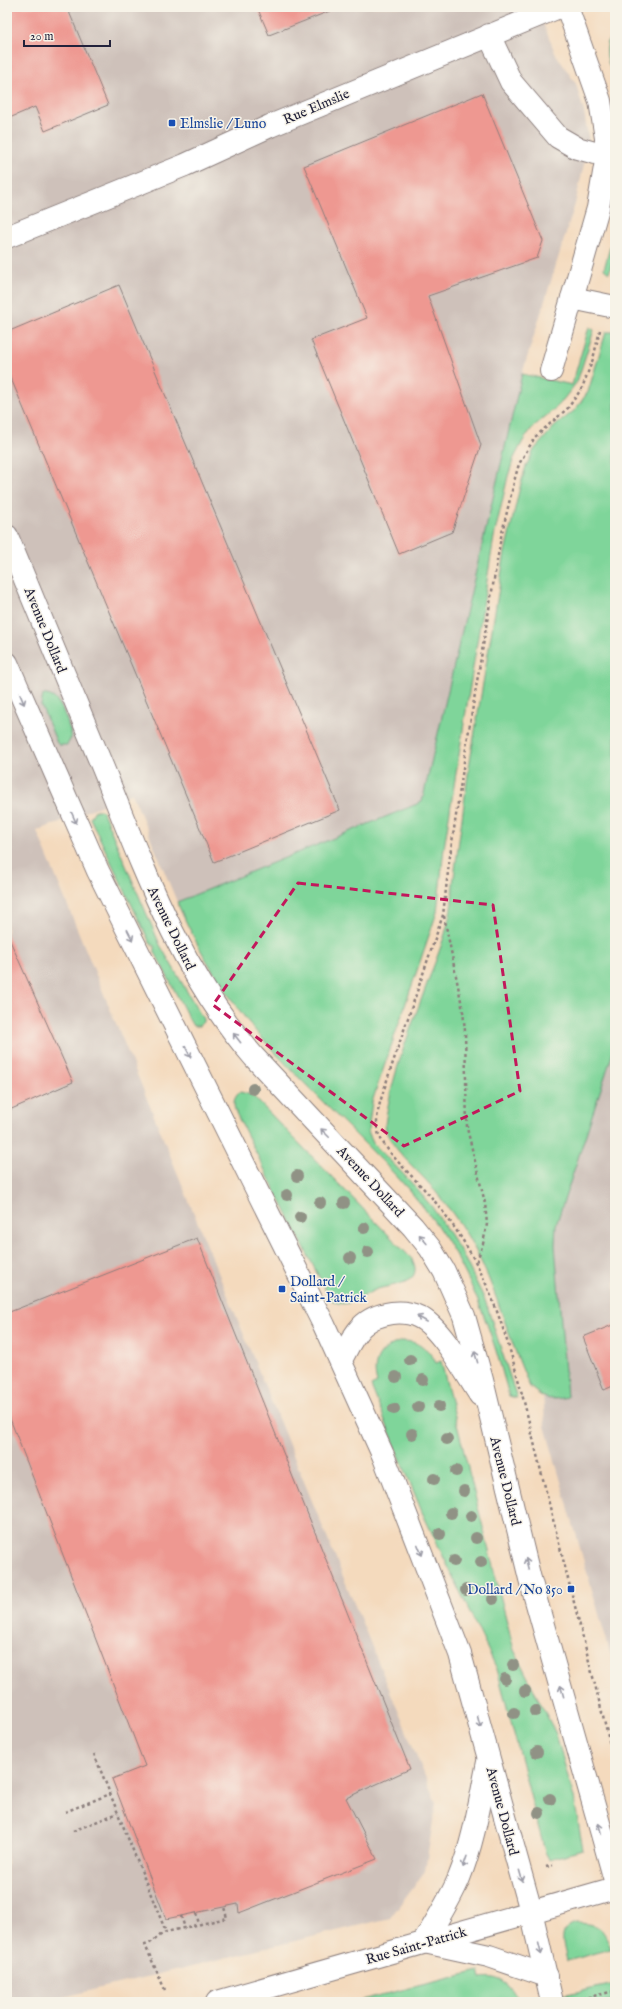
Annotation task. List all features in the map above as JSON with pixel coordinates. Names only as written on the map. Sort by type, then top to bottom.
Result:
[{"type":"main road","name":"Rue Elmslie","points":[[7,237],[185,165],[270,126],[559,7]]},
{"type":"main road","points":[[551,371],[598,208],[606,156],[606,138],[600,101],[567,7]]},
{"type":"main road","points":[[489,35],[511,82],[558,137],[577,148],[606,156]]},
{"type":"main road","points":[[572,298],[615,307]]},
{"type":"main road","name":"Avenue Dollard","points":[[7,536],[141,864],[186,960],[201,986],[237,1038],[273,1079],[389,1201],[430,1248],[444,1271],[464,1316],[482,1380],[530,1579],[615,1880]]},
{"type":"main road","name":"Avenue Dollard","points":[[7,663],[98,871],[341,1360],[383,1455],[447,1618],[466,1673],[531,1911],[552,2000]]},
{"type":"main road","points":[[341,1360],[354,1334],[361,1326],[371,1319],[383,1314],[395,1313],[418,1316],[428,1322],[437,1332],[488,1408]]},
{"type":"main road","points":[[489,1757],[466,1861],[454,1890],[424,1942],[489,1956],[547,1976]]},
{"type":"main road","name":"Rue Saint-Patrick","points":[[217,2002],[615,1888]]},
{"type":"path","points":[[377,1126],[380,1104],[388,1077],[443,915],[466,748],[501,537],[515,478],[520,464],[535,437],[568,408],[582,388],[593,359],[601,328]]},
{"type":"path","points":[[443,915],[463,1011],[465,1031],[467,1128],[485,1203],[487,1224],[484,1244],[476,1264]]},
{"type":"path","points":[[523,1403],[615,1765]]},
{"type":"path","points":[[94,1754],[166,1932]]},
{"type":"path","points":[[65,1812],[110,1794]]},
{"type":"path","points":[[73,1830],[118,1812]]},
{"type":"path","points":[[165,1990],[145,1945],[151,1944],[161,1934],[166,1932],[227,1918],[224,1907]]},
{"type":"path","points":[[196,1913],[199,1924]]},
{"type":"path","points":[[182,1916],[185,1928]]},
{"type":"path","points":[[574,2001],[615,1991]]},
{"type":"highlighted area","points":[[298,883],[493,905],[520,1091],[404,1146],[213,1005]]},
{"type":"shaded area","points":[[7,7],[537,7],[555,53],[576,84],[584,112],[589,142],[575,204],[522,374],[422,802],[177,902],[132,793],[37,831],[436,1803],[425,1871],[390,1918],[43,2002],[7,2002]]},
{"type":"shaded area","points":[[615,1039],[615,1670],[545,1426],[539,1325],[552,1207]]},
{"type":"green space","points":[[615,29],[615,79],[609,66],[607,47],[608,41]]},
{"type":"green space","points":[[615,229],[615,252],[609,273],[604,269]]},
{"type":"green space","points":[[589,327],[594,330],[577,382],[559,405],[532,428],[514,458],[508,476],[494,537],[444,848],[437,912],[372,1102],[368,1131],[373,1143],[410,1181],[432,1207],[462,1253],[485,1300],[517,1398],[509,1396],[489,1329],[480,1307],[461,1265],[436,1224],[424,1208],[383,1162],[257,1033],[228,995],[212,969],[197,943],[177,902],[422,802],[522,374],[572,385]]},
{"type":"green space","points":[[606,332],[615,332],[615,1046],[556,1225],[555,1245],[567,1397],[551,1399],[539,1394],[530,1387],[488,1277],[467,1234],[432,1187],[397,1150],[387,1133],[385,1125],[397,1070],[441,945],[451,909],[469,767],[505,552],[519,491],[526,466],[534,450],[554,427],[575,410],[588,392]]},
{"type":"green space","points":[[43,695],[54,698],[62,708],[71,733],[71,738],[67,745],[59,745],[57,743],[41,705]]},
{"type":"green space","points":[[95,810],[101,810],[103,812],[160,945],[203,1019],[203,1022],[199,1026],[193,1026],[190,1021],[155,952],[155,947],[150,943],[90,818]]},
{"type":"green space","points":[[240,1092],[252,1095],[412,1259],[415,1268],[414,1274],[410,1279],[397,1285],[375,1290],[353,1302],[342,1304],[330,1299],[237,1115],[234,1100]]},
{"type":"green space","points":[[402,1341],[413,1342],[422,1346],[430,1353],[436,1363],[441,1361],[514,1650],[556,1734],[574,1798],[583,1850],[549,1859],[545,1852],[497,1669],[422,1512],[371,1386],[377,1383],[375,1368],[379,1356],[388,1347]]},
{"type":"green space","points":[[576,1923],[590,1924],[600,1928],[606,1936],[611,1949],[567,1961],[563,1944],[564,1934],[566,1929]]},
{"type":"green space","points":[[479,1971],[481,1978],[494,1978],[504,1982],[513,1991],[518,2002],[353,2002]]},
{"type":"green space","points":[[615,1984],[615,2002],[529,2002]]},
{"type":"building","points":[[7,7],[67,7],[108,105],[45,131],[35,107],[7,119]]},
{"type":"building","points":[[257,7],[340,7],[269,35]]},
{"type":"building","points":[[482,93],[543,241],[537,258],[428,296],[481,445],[452,532],[399,554],[311,340],[367,318],[304,166]]},
{"type":"building","points":[[119,285],[340,810],[214,862],[7,369],[7,332]]},
{"type":"building","points":[[7,934],[73,1082],[7,1111]]},
{"type":"building","points":[[197,1238],[410,1769],[346,1798],[377,1859],[239,1913],[238,1904],[166,1919],[112,1779],[145,1766],[7,1411],[7,1313]]},
{"type":"building","points":[[615,1324],[615,1385],[604,1390],[583,1337]]},
{"type":"place","name":"Elmslie / Luno","points":[[172,123]]},
{"type":"place","name":"Dollard / Saint-Patrick","points":[[282,1289]]},
{"type":"place","name":"Dollard / No 850","points":[[571,1589]]}]
